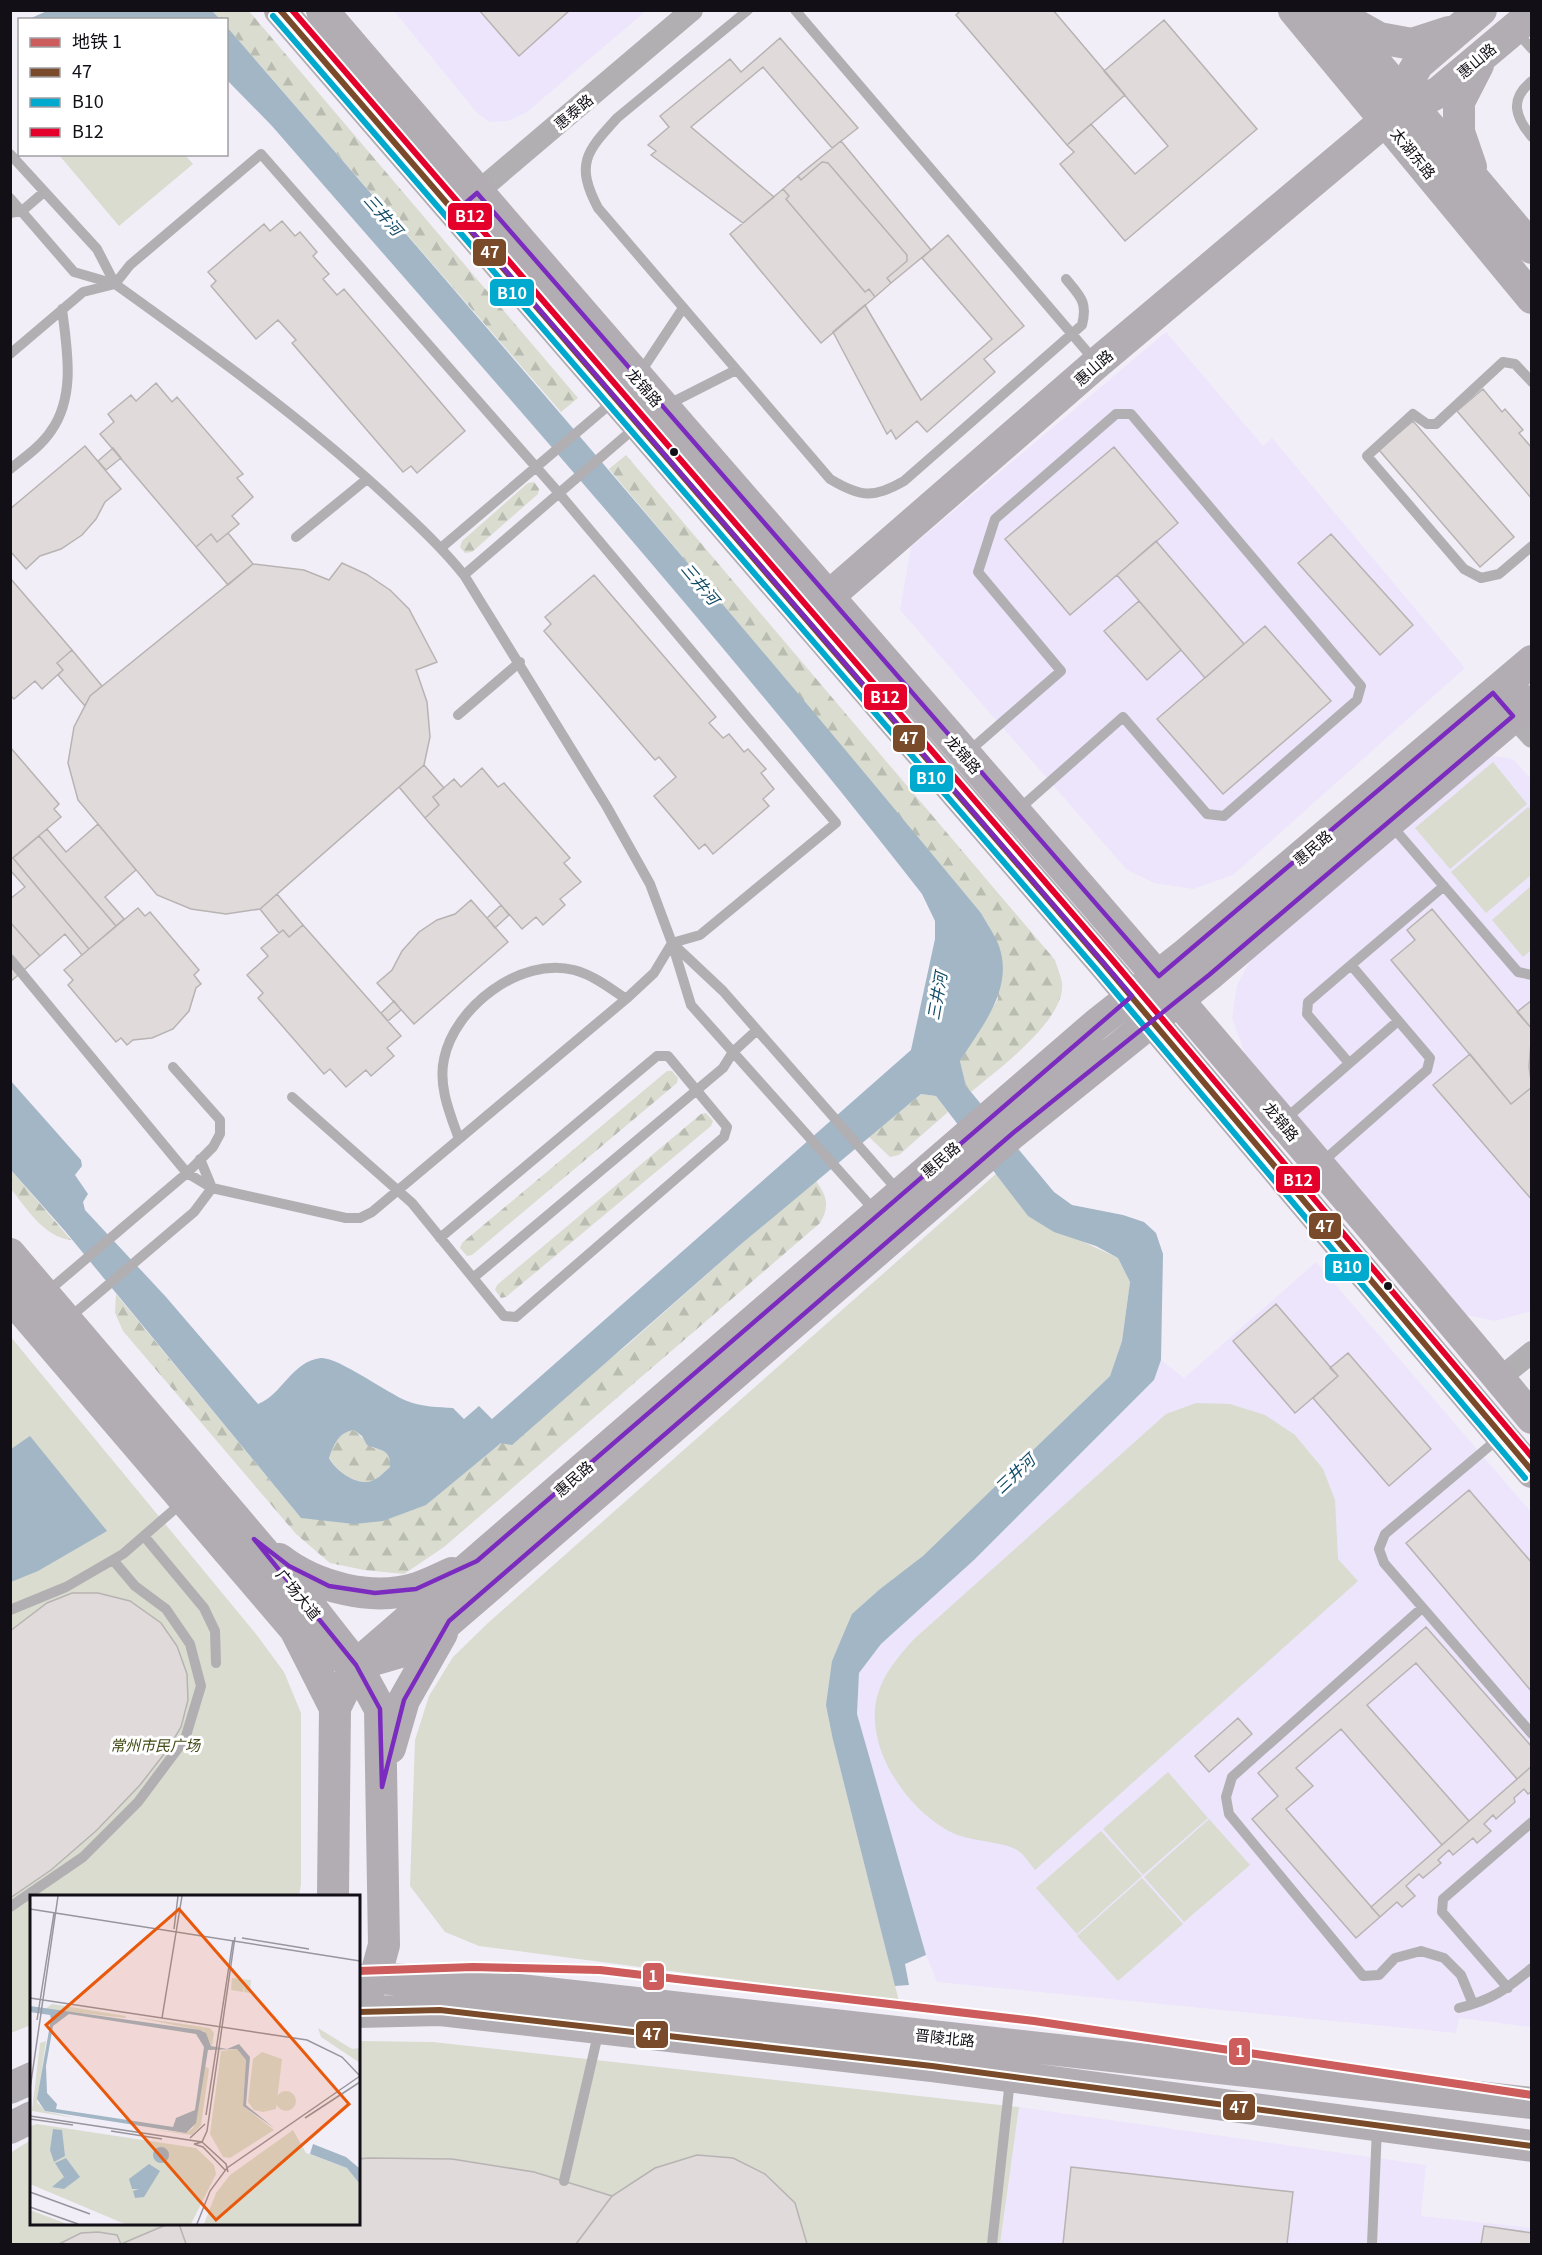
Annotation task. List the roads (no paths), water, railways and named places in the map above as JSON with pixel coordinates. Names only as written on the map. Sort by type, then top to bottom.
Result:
[{"type":"main road","name":"龙锦路","points":[[280,10],[663,407],[1169,987],[1532,1418]]},
{"type":"main road","name":"龙锦路","points":[[322,10],[616,400],[1132,996],[1532,1473]]},
{"type":"main road","name":"太湖东路","points":[[1294,10],[1400,105],[1477,182],[1532,248]]},
{"type":"main road","name":"太湖东路","points":[[1331,10],[1400,105],[1532,298]]},
{"type":"main road","points":[[1331,10],[1379,38],[1412,44],[1470,20]]},
{"type":"main road","name":"惠山路","points":[[1400,105],[1418,64],[1470,20]]},
{"type":"main road","name":"惠山路","points":[[804,618],[1097,363],[1400,105],[1439,92],[1483,55],[1526,31]]},
{"type":"main road","points":[[1477,182],[1459,132],[1459,102],[1483,55]]},
{"type":"main road","name":"惠民路","points":[[356,1665],[411,1649],[449,1621],[1004,1122],[1132,996],[1169,987],[1389,822],[1517,712],[1532,661]]},
{"type":"main road","name":"惠民路","points":[[1004,1122],[1151,1020],[1169,987],[1517,712]]},
{"type":"main road","name":"惠民路","points":[[334,1708],[356,1665],[889,1204],[970,1152]]},
{"type":"main road","name":"广场大道","points":[[10,1254],[47,1315],[186,1499],[295,1629],[334,1708],[336,1893]]},
{"type":"main road","name":"广场大道","points":[[10,1296],[47,1315],[254,1539],[356,1665],[380,1709],[384,1945],[367,1980],[360,2001]]},
{"type":"main road","points":[[254,1539],[289,1566],[329,1586],[375,1593],[416,1589],[477,1561]]},
{"type":"main road","points":[[382,1787],[404,1700],[449,1621]]},
{"type":"main road","points":[[295,1629],[356,1665]]},
{"type":"main road","points":[[360,1907],[368,1908],[383,1888]]},
{"type":"main road","name":"晋陵北路","points":[[367,1980],[459,1983],[1532,2103]]},
{"type":"main road","name":"晋陵北路","points":[[360,2012],[440,2010],[599,2028],[1010,2077],[1532,2146]]},
{"type":"main road","points":[[10,2088],[30,2079]]},
{"type":"main road","points":[[10,2128],[30,2118]]},
{"type":"street","name":"惠泰路","points":[[466,202],[692,10]]},
{"type":"street","points":[[1499,1379],[1532,1352]]},
{"type":"lane","points":[[748,10],[617,118],[599,137],[587,157],[584,172],[598,208],[830,479],[846,489],[866,495],[885,492],[904,481],[1082,325],[1085,310],[1081,297],[1066,279]]},
{"type":"lane","points":[[795,10],[1097,363]]},
{"type":"lane","points":[[1532,81],[1523,88],[1516,106],[1519,122],[1532,137]]},
{"type":"lane","points":[[10,154],[97,249],[115,285]]},
{"type":"lane","points":[[10,354],[83,292],[115,285],[130,265],[261,154],[558,492],[836,823],[700,935],[672,943],[654,973],[626,999],[372,1212],[360,1218],[346,1218],[212,1188],[187,1173],[10,959]]},
{"type":"lane","points":[[16,212],[45,192]]},
{"type":"lane","points":[[10,198],[16,212],[74,272],[115,285],[284,407],[367,478],[442,547],[464,575],[520,662],[607,807],[650,884],[672,943],[691,1005],[838,1169],[889,1204]]},
{"type":"lane","points":[[442,547],[616,400],[637,378],[683,308]]},
{"type":"lane","points":[[10,468],[52,430],[64,402],[69,367],[62,309]]},
{"type":"lane","points":[[1532,382],[1515,364],[1503,362],[1436,424],[1427,424],[1413,414],[1367,456],[1464,569],[1481,578],[1498,574],[1532,546]]},
{"type":"lane","points":[[464,575],[558,492],[663,407],[736,370]]},
{"type":"lane","points":[[965,755],[1061,670],[978,572],[995,519],[1116,414],[1131,414],[1361,686],[1357,700],[1224,816],[1207,814],[1124,717],[1016,813]]},
{"type":"lane","points":[[296,537],[367,478]]},
{"type":"lane","points":[[458,715],[520,662]]},
{"type":"lane","points":[[1389,822],[1518,972],[1532,975]]},
{"type":"lane","points":[[1349,1063],[1307,1014],[1308,1002],[1444,886]]},
{"type":"lane","points":[[672,943],[723,991],[861,1149],[889,1204]]},
{"type":"lane","points":[[1319,1165],[1427,1070],[1430,1058],[1351,965]]},
{"type":"lane","points":[[459,1139],[445,1098],[443,1061],[452,1034],[464,1016],[497,988],[521,973],[545,967],[574,970],[596,979],[626,999]]},
{"type":"lane","points":[[1282,1122],[1398,1021]]},
{"type":"lane","points":[[473,1278],[723,1068],[733,1052],[757,1030]]},
{"type":"lane","points":[[292,1097],[399,1189],[504,1316],[516,1317],[724,1137],[727,1127],[668,1056],[657,1056],[440,1238]]},
{"type":"lane","points":[[47,1315],[82,1263],[187,1173],[213,1147],[220,1134],[220,1120],[173,1067]]},
{"type":"lane","points":[[200,1159],[212,1188]]},
{"type":"lane","points":[[47,1315],[105,1286],[194,1212],[212,1188]]},
{"type":"lane","points":[[1501,1436],[1385,1534],[1379,1549],[1384,1563],[1532,1734]]},
{"type":"lane","points":[[10,1610],[66,1587],[113,1560],[186,1499]]},
{"type":"lane","points":[[144,1536],[204,1608],[215,1631],[216,1663]]},
{"type":"lane","points":[[10,1907],[83,1857],[138,1802],[185,1739],[201,1686],[190,1644],[166,1609],[135,1587],[113,1560]]},
{"type":"lane","points":[[1422,1608],[1232,1777],[1226,1797],[1229,1814],[1362,1976],[1379,1975],[1395,1958],[1421,1951],[1444,1958],[1461,1975],[1473,2004]]},
{"type":"lane","points":[[1508,1988],[1442,1912],[1443,1899],[1532,1822]]},
{"type":"lane","points":[[1459,2008],[1484,2002],[1508,1988],[1532,1968]]},
{"type":"lane","points":[[564,2181],[599,2028]]},
{"type":"lane","points":[[992,2244],[1010,2077]]},
{"type":"lane","points":[[1372,2244],[1378,2126]]},
{"type":"water","points":[[47,11],[212,11],[219,18],[31,18]]},
{"type":"water","name":"三井河","points":[[228,28],[607,468],[981,913],[999,946],[1003,962],[1002,977],[999,992],[986,1021],[960,1061],[966,1086],[1054,1192],[1072,1205],[1123,1215],[1144,1222],[1156,1233],[1163,1254],[1161,1360],[1154,1380],[974,1560],[881,1644],[859,1673],[857,1714],[926,1955],[905,1964],[909,1985],[895,1986],[833,1740],[826,1705],[832,1661],[852,1614],[923,1556],[1110,1376],[1122,1341],[1130,1282],[1118,1258],[1096,1246],[1054,1232],[1028,1216],[936,1096],[921,1094],[740,1245],[512,1445],[501,1443],[426,1505],[383,1521],[354,1524],[301,1518],[65,1231],[11,1170],[10,1080],[81,1160],[82,1166],[75,1175],[88,1194],[83,1202],[85,1210],[166,1297],[258,1404],[274,1393],[302,1365],[321,1358],[339,1363],[407,1401],[424,1406],[453,1408],[464,1419],[479,1406],[492,1419],[911,1050],[935,939],[935,921],[922,894],[684,602],[272,126],[228,81]],"holes":[[[354,1430],[362,1436],[367,1445],[387,1453],[390,1461],[390,1467],[372,1481],[359,1481],[348,1477],[329,1458],[335,1444],[344,1433],[349,1431]]]},
{"type":"water","points":[[30,1436],[107,1531],[38,1571],[11,1582],[11,1449]]},
{"type":"metro line","name":"1","points":[[360,1971],[473,1967],[600,1970],[1034,2021],[1532,2095]]},
{"type":"park label","name":"常州市民广场","points":[[155,1744]]}]
